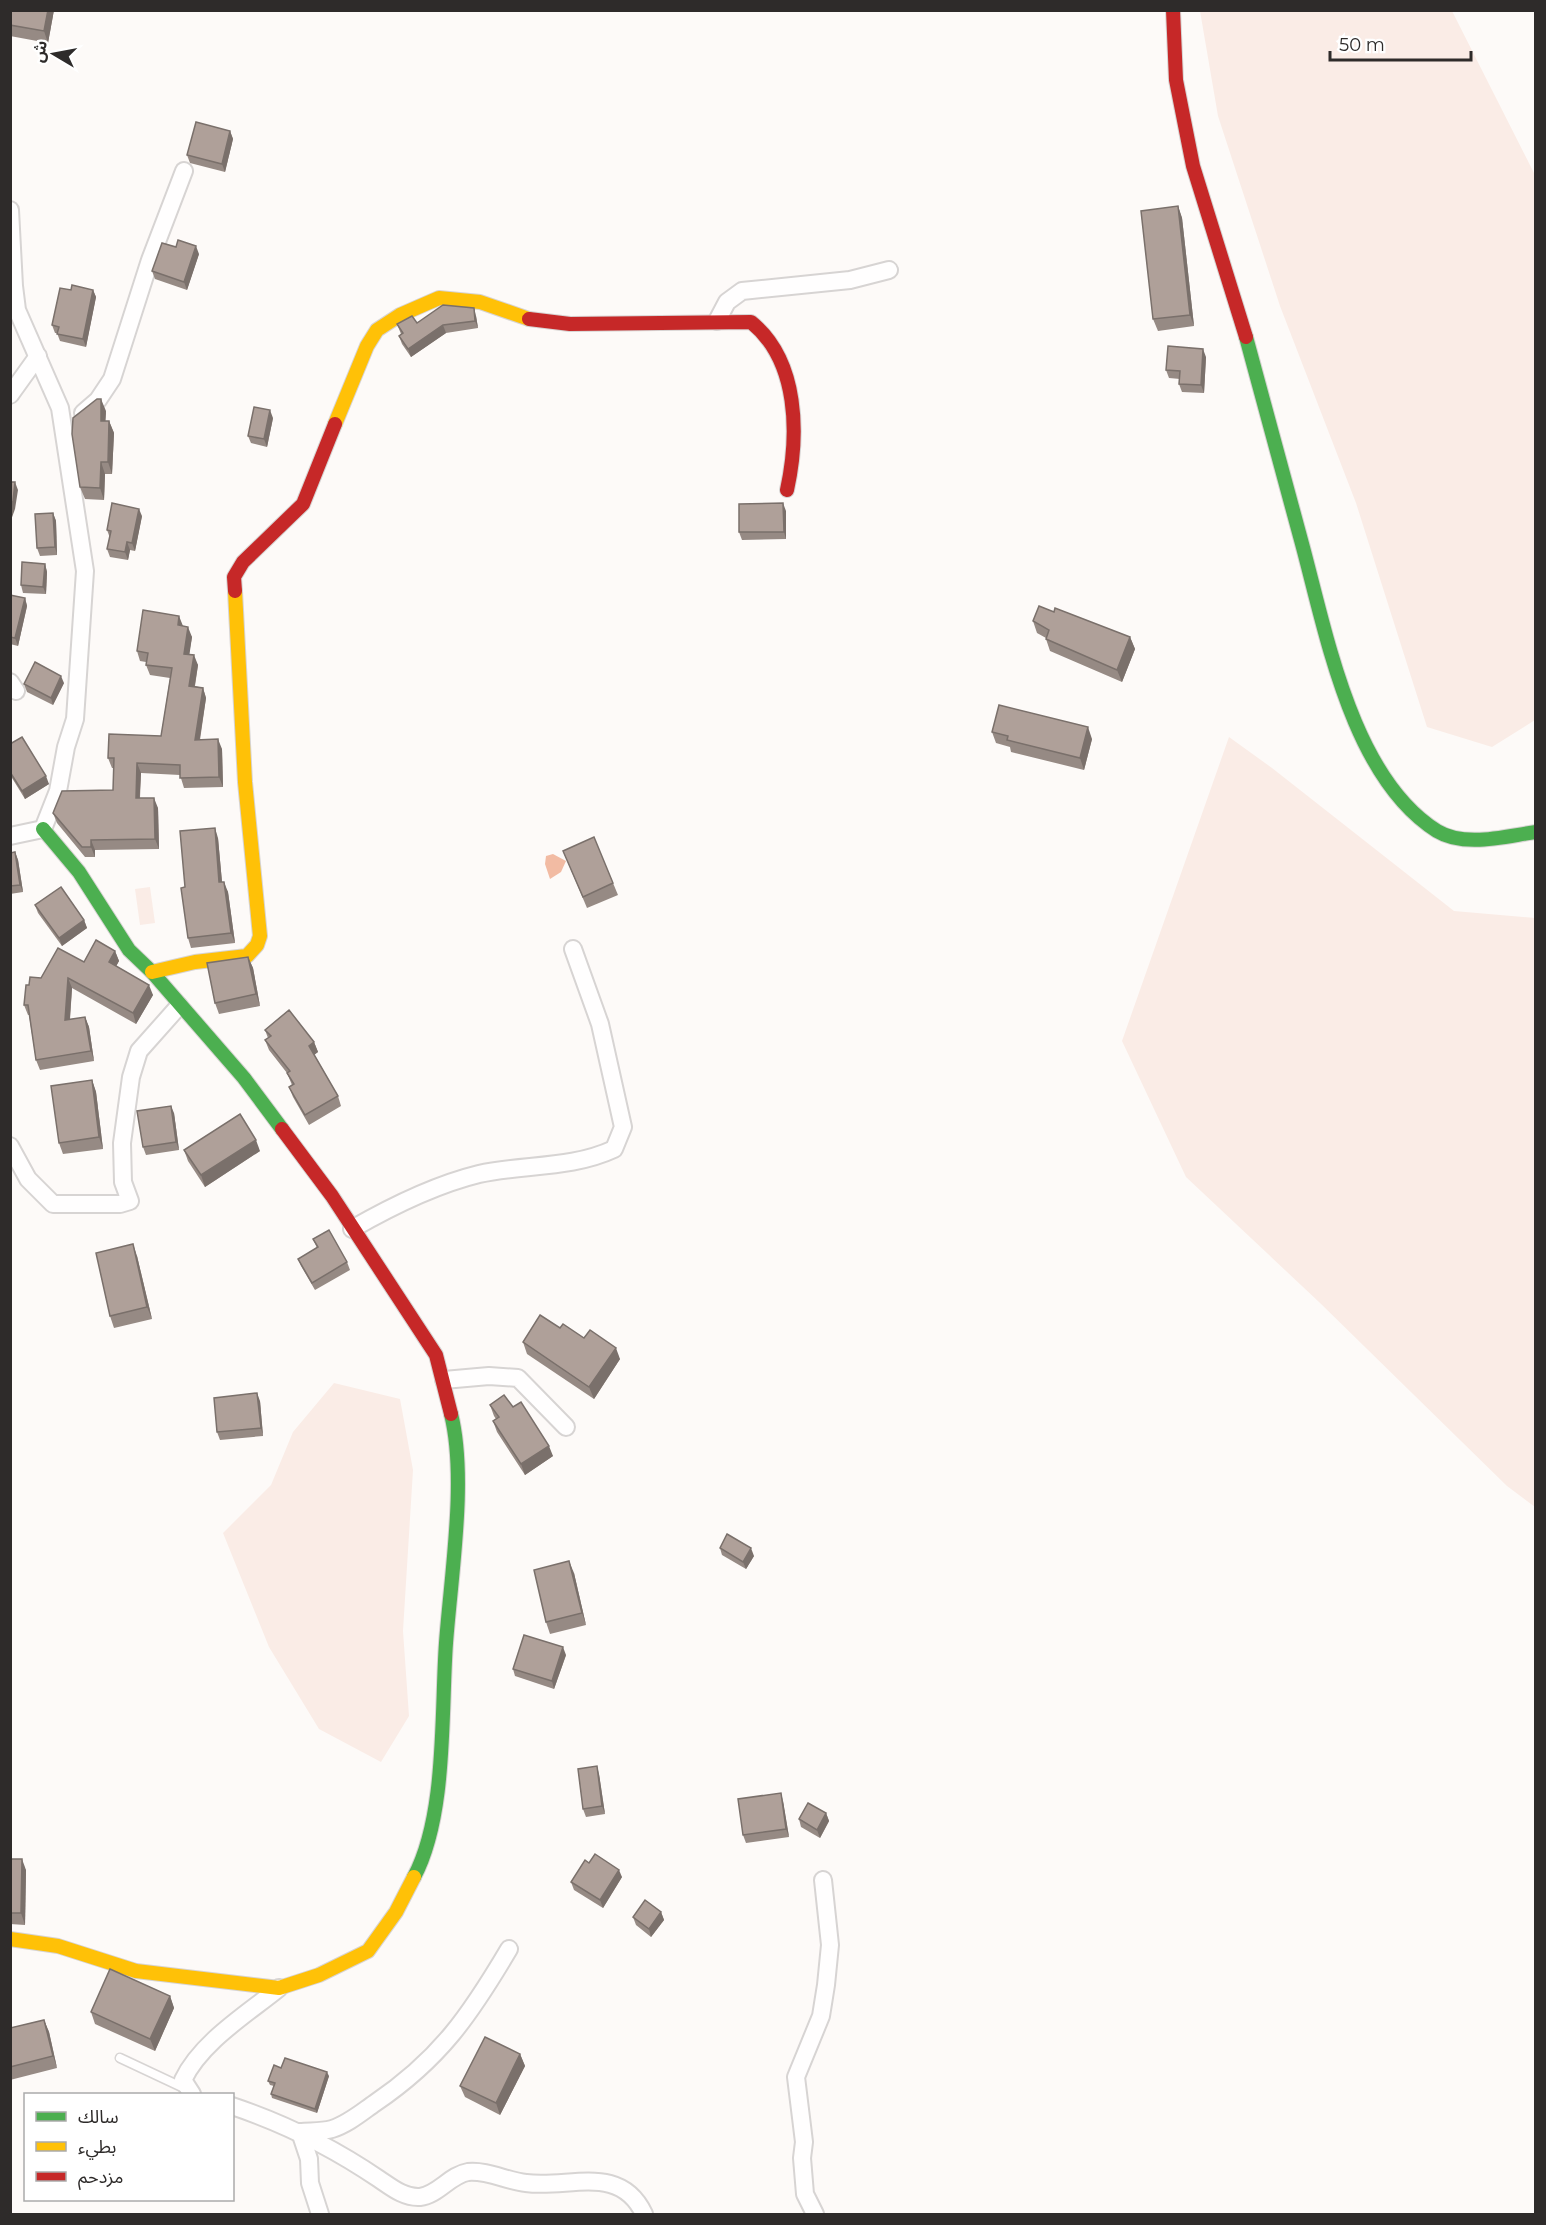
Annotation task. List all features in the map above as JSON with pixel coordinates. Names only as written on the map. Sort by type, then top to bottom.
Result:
[{"type":"street","points":[[1173,10],[1176,80],[1193,166],[1235,296],[1343,695],[1384,778],[1416,815],[1439,832],[1458,838],[1489,839],[1536,832]]},
{"type":"street","points":[[62,427],[86,411],[106,390],[150,260],[184,171]]},
{"type":"street","points":[[10,210],[17,310],[53,387],[62,427],[85,571],[75,719],[66,747],[58,791],[43,829]]},
{"type":"street","points":[[717,321],[727,302],[742,291],[850,280],[889,270]]},
{"type":"street","points":[[152,972],[195,962],[236,959],[247,956],[257,945],[260,936],[245,782],[234,577],[243,562],[296,513],[306,498],[357,367],[377,330],[400,315],[439,298],[476,302],[532,320],[570,324],[751,322],[761,328],[778,355],[786,377],[791,405],[794,458],[787,490]]},
{"type":"street","points":[[10,395],[38,356]]},
{"type":"street","points":[[43,829],[79,872],[129,950],[152,972],[179,1006],[244,1078],[332,1196],[436,1355],[455,1430],[458,1477],[443,1681],[444,1717],[432,1824],[420,1866],[396,1912],[368,1951],[319,1976],[279,1988],[213,2043],[190,2067],[183,2080],[189,2092]]},
{"type":"street","points":[[10,836],[43,829]]},
{"type":"street","points":[[352,1229],[399,1202],[479,1174],[593,1159],[614,1149],[623,1126],[600,1024],[573,949]]},
{"type":"street","points":[[10,1146],[28,1179],[53,1204],[120,1204],[130,1201],[123,1182],[122,1143],[131,1077],[138,1051],[179,1006]]},
{"type":"street","points":[[444,1380],[489,1376],[518,1378],[566,1427]]},
{"type":"street","points":[[815,2214],[805,2194],[802,2158],[804,2142],[796,2077],[821,2016],[826,1985],[830,1945],[823,1880]]},
{"type":"street","points":[[10,1939],[58,1946],[136,1971],[279,1988]]},
{"type":"street","points":[[300,2132],[331,2129],[349,2121],[417,2073],[443,2047],[468,2016],[509,1949]]},
{"type":"street","points":[[234,2107],[300,2132],[348,2158],[394,2190],[410,2196],[422,2197],[454,2177],[467,2172],[482,2172],[527,2184],[597,2182],[617,2186],[631,2193],[644,2214]]},
{"type":"street","points":[[300,2132],[309,2159],[310,2183],[320,2214]]},
{"type":"lane","points":[[120,2058],[189,2092]]},
{"type":"shaded area","points":[[1200,11],[1452,11],[1535,175],[1535,720],[1492,747],[1427,727],[1356,503],[1280,306],[1218,116]]},
{"type":"shaded area","points":[[1229,737],[1454,911],[1535,918],[1535,1507],[1507,1486],[1319,1302],[1186,1177],[1122,1041]]},
{"type":"shaded area","points":[[553,854],[566,861],[561,872],[550,879],[545,864],[546,856]]},
{"type":"shaded area","points":[[150,887],[155,923],[140,925],[135,889]]},
{"type":"shaded area","points":[[334,1383],[400,1399],[413,1470],[403,1631],[409,1716],[381,1762],[319,1729],[269,1647],[223,1533],[271,1485],[293,1432]]},
{"type":"building","points":[[10,10],[48,10],[44,31],[10,25]]},
{"type":"building","points":[[196,122],[230,131],[222,164],[187,155]]},
{"type":"building","points":[[1178,206],[1190,315],[1153,319],[1141,211]]},
{"type":"building","points":[[178,240],[196,246],[184,282],[152,271],[162,243],[176,247]]},
{"type":"building","points":[[72,285],[93,290],[83,339],[57,334],[59,327],[52,325],[60,288],[71,290]]},
{"type":"building","points":[[443,305],[474,308],[475,321],[443,325],[408,349],[399,336],[403,333],[397,324],[412,316],[417,323]]},
{"type":"building","points":[[1168,346],[1203,349],[1201,385],[1179,384],[1180,371],[1166,370]]},
{"type":"building","points":[[97,399],[101,399],[101,421],[109,421],[108,462],[101,462],[100,488],[80,487],[72,434],[73,418]]},
{"type":"building","points":[[254,407],[270,410],[264,439],[248,436]]},
{"type":"building","points":[[10,482],[15,482],[10,507]]},
{"type":"building","points":[[112,503],[139,509],[132,543],[127,542],[125,552],[107,549],[111,531],[107,530]]},
{"type":"building","points":[[783,503],[784,532],[739,532],[739,504]]},
{"type":"building","points":[[53,513],[55,547],[37,548],[35,514]]},
{"type":"building","points":[[22,562],[45,564],[43,587],[21,585]]},
{"type":"building","points":[[10,595],[25,598],[15,638],[10,637]]},
{"type":"building","points":[[1039,606],[1054,612],[1055,608],[1130,637],[1117,670],[1046,639],[1049,630],[1033,621]]},
{"type":"building","points":[[143,610],[179,616],[178,625],[188,627],[184,654],[194,655],[189,686],[203,688],[195,740],[218,739],[219,777],[180,778],[180,765],[137,763],[136,798],[154,798],[155,839],[91,840],[91,847],[82,847],[53,813],[62,791],[113,790],[114,758],[108,758],[109,734],[161,736],[172,668],[146,665],[148,653],[137,651]]},
{"type":"building","points":[[35,662],[61,676],[51,698],[24,684]]},
{"type":"building","points":[[999,705],[1088,727],[1080,758],[1007,740],[1008,736],[992,732]]},
{"type":"building","points":[[22,737],[46,776],[22,791],[10,772],[10,744]]},
{"type":"building","points":[[215,828],[219,882],[224,882],[231,933],[188,938],[181,888],[185,887],[180,831]]},
{"type":"building","points":[[594,837],[613,883],[583,897],[563,851]]},
{"type":"building","points":[[15,852],[20,885],[10,886],[10,853]]},
{"type":"building","points":[[61,887],[84,920],[59,938],[35,905]]},
{"type":"building","points":[[96,940],[115,951],[109,962],[149,985],[133,1013],[68,978],[65,1020],[85,1017],[91,1051],[36,1060],[28,1005],[24,1005],[26,985],[29,985],[30,977],[41,978],[58,948],[84,962]]},
{"type":"building","points":[[248,957],[256,994],[215,1003],[207,963]]},
{"type":"building","points":[[289,1010],[314,1042],[309,1046],[338,1096],[305,1115],[289,1087],[294,1084],[287,1073],[290,1071],[265,1040],[271,1036],[265,1030]]},
{"type":"building","points":[[92,1080],[99,1137],[59,1143],[51,1086]]},
{"type":"building","points":[[171,1106],[176,1142],[143,1147],[137,1111]]},
{"type":"building","points":[[240,1114],[256,1140],[201,1175],[184,1150]]},
{"type":"building","points":[[329,1230],[347,1262],[312,1283],[298,1259],[318,1247],[313,1239]]},
{"type":"building","points":[[133,1244],[147,1307],[110,1316],[96,1253]]},
{"type":"building","points":[[540,1315],[560,1328],[563,1324],[584,1338],[590,1330],[616,1348],[589,1387],[523,1342]]},
{"type":"building","points":[[257,1393],[261,1428],[217,1432],[214,1398]]},
{"type":"building","points":[[504,1395],[513,1407],[521,1402],[549,1446],[521,1464],[493,1421],[499,1417],[490,1405]]},
{"type":"building","points":[[727,1534],[751,1548],[743,1562],[720,1548]]},
{"type":"building","points":[[569,1561],[582,1613],[546,1622],[534,1570]]},
{"type":"building","points":[[524,1635],[563,1647],[552,1681],[513,1669]]},
{"type":"building","points":[[597,1766],[602,1806],[583,1809],[578,1769]]},
{"type":"building","points":[[781,1793],[786,1829],[743,1835],[738,1799]]},
{"type":"building","points":[[808,1803],[826,1813],[817,1830],[799,1819]]},
{"type":"building","points":[[595,1854],[619,1870],[600,1900],[571,1882],[585,1860],[589,1863]]},
{"type":"building","points":[[10,1859],[22,1859],[21,1913],[10,1913]]},
{"type":"building","points":[[645,1900],[661,1912],[649,1929],[633,1917]]},
{"type":"building","points":[[110,1969],[170,1996],[150,2039],[91,2012]]},
{"type":"building","points":[[44,2020],[53,2056],[10,2067],[10,2028]]},
{"type":"building","points":[[485,2037],[520,2054],[496,2103],[460,2086]]},
{"type":"building","points":[[285,2058],[327,2072],[315,2109],[271,2094],[275,2083],[268,2081],[274,2065],[281,2068]]},
{"type":"traffic: fast","points":[[1246,337],[1332,658],[1363,739],[1383,776],[1407,807],[1437,831],[1448,836],[1473,840],[1536,832]]},
{"type":"traffic: fast","points":[[43,829],[79,872],[129,950],[152,972],[244,1078],[282,1129]]},
{"type":"traffic: fast","points":[[414,1877],[425,1852],[432,1824],[440,1763],[446,1643],[458,1497],[456,1439],[451,1414]]},
{"type":"traffic: slow","points":[[335,424],[367,346],[377,330],[400,315],[439,298],[480,302],[529,319]]},
{"type":"traffic: slow","points":[[152,972],[195,962],[247,956],[257,945],[260,936],[245,782],[235,591]]},
{"type":"traffic: slow","points":[[10,1939],[58,1946],[136,1971],[279,1988],[319,1975],[368,1951],[396,1912],[414,1877]]},
{"type":"traffic: jam","points":[[1173,10],[1176,80],[1193,166],[1246,337]]},
{"type":"traffic: jam","points":[[529,319],[570,324],[751,322],[767,338],[779,357],[792,400],[793,446],[787,490]]},
{"type":"traffic: jam","points":[[235,591],[234,577],[243,562],[303,504],[335,424]]},
{"type":"traffic: jam","points":[[282,1129],[332,1196],[436,1355],[451,1414]]}]
